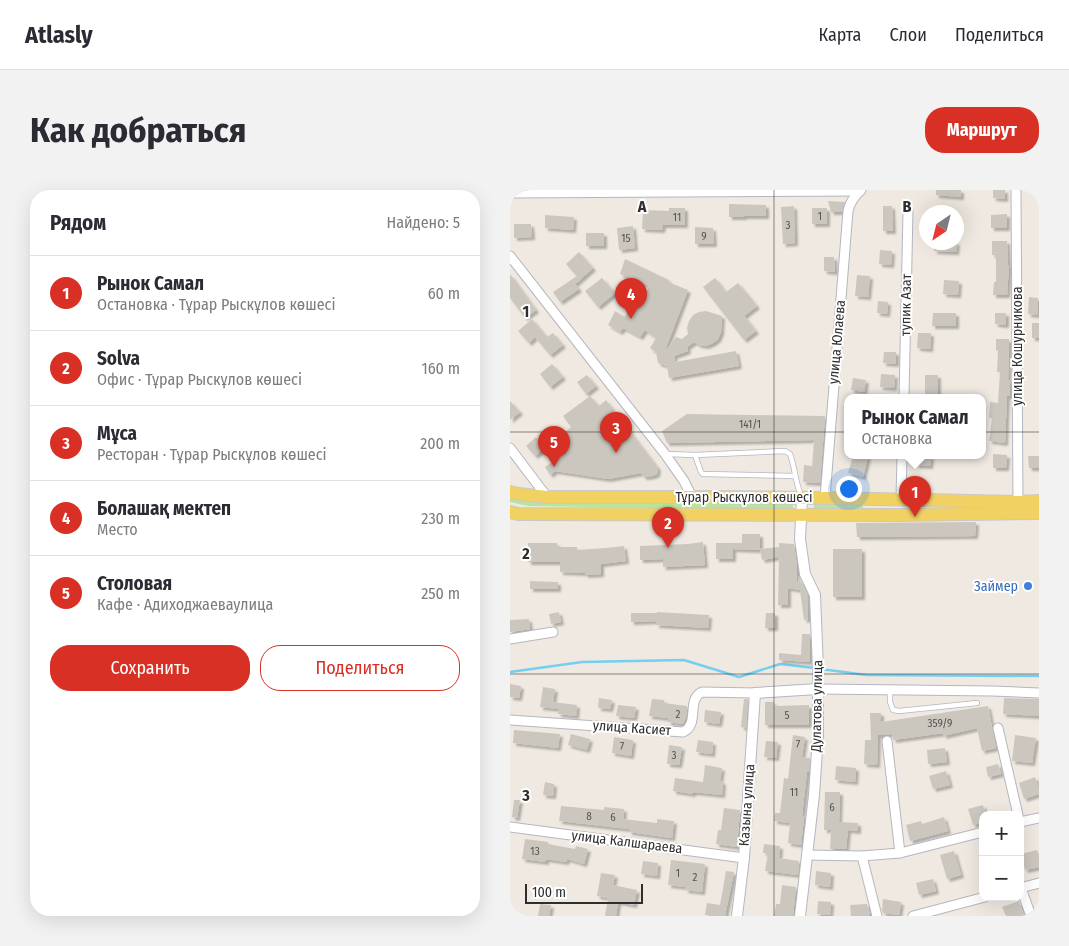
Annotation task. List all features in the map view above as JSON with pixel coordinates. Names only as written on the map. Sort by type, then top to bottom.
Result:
[{"type":"main road","name":"Тұрар Рыскұлов көшесі","points":[[510,492],[547,497],[692,496],[1039,501]]},
{"type":"main road","name":"Тұрар Рыскұлов көшесі","points":[[513,516],[1039,513]]},
{"type":"street","name":"улица Кошурникова","points":[[1016,190],[1018,502]]},
{"type":"street","points":[[510,193],[861,191]]},
{"type":"street","name":"улица Юлаева","points":[[825,498],[848,211],[849,204],[861,191]]},
{"type":"street","name":"тупик Азат","points":[[904,394],[908,211]]},
{"type":"street","points":[[510,256],[665,454],[692,496]]},
{"type":"street","points":[[510,448],[547,497]]},
{"type":"street","points":[[901,499],[902,459]]},
{"type":"street","name":"Дулатова улица","points":[[800,916],[814,796],[818,736],[815,595],[805,574],[800,540],[802,498]]},
{"type":"street","points":[[510,639],[553,632]]},
{"type":"street","points":[[755,693],[818,690],[1039,693]]},
{"type":"street","name":"улица Касиет","points":[[510,720],[683,732],[691,726],[697,694],[702,692],[755,693]]},
{"type":"street","name":"Казына улица","points":[[737,916],[744,858],[755,693]]},
{"type":"street","points":[[998,728],[1017,811]]},
{"type":"street","points":[[887,741],[900,853]]},
{"type":"street","points":[[1024,821],[1039,818]]},
{"type":"street","name":"улица Калшараева","points":[[510,827],[744,858]]},
{"type":"street","points":[[807,855],[862,856],[900,853],[979,833]]},
{"type":"street","points":[[862,856],[877,916]]},
{"type":"street","points":[[1024,887],[1039,883]]},
{"type":"street","points":[[1024,896],[1031,916]]},
{"type":"street","points":[[913,916],[979,899]]},
{"type":"lane","points":[[665,454],[695,455],[785,451],[790,454],[794,476],[802,498]]},
{"type":"lane","points":[[695,455],[703,474],[794,476]]},
{"type":"lane","points":[[890,691],[890,702],[893,710],[899,711],[977,703]]},
{"type":"green space","points":[[510,496],[528,501],[793,504],[793,510],[528,506],[510,502]]},
{"type":"green space","points":[[863,504],[863,510],[814,510],[814,505]]},
{"type":"building","points":[[936,190],[961,190],[961,197],[936,195]]},
{"type":"building","points":[[993,190],[1005,190],[1005,199],[993,198]]},
{"type":"building","points":[[828,201],[845,202],[842,212],[831,212]]},
{"type":"building","points":[[729,204],[766,205],[766,216],[729,217]]},
{"type":"building","points":[[794,206],[795,243],[783,244],[781,207]]},
{"type":"building","points":[[883,206],[892,206],[893,231],[883,231]]},
{"type":"building","points":[[669,208],[685,208],[685,225],[663,225],[662,230],[642,229],[643,210],[669,211]]},
{"type":"building","points":[[812,208],[827,208],[827,224],[812,224]]},
{"type":"building","points":[[1007,214],[1007,228],[991,228],[991,215]]},
{"type":"building","points":[[545,215],[574,217],[573,230],[545,228]]},
{"type":"building","points":[[514,224],[531,224],[532,237],[514,238]]},
{"type":"building","points":[[633,226],[635,248],[619,250],[617,228]]},
{"type":"building","points":[[695,227],[713,228],[714,244],[695,244]]},
{"type":"building","points":[[586,233],[604,233],[604,246],[586,246]]},
{"type":"building","points":[[992,241],[1007,241],[1009,265],[1007,295],[993,295],[994,282],[996,282],[996,255],[992,255]]},
{"type":"building","points":[[880,250],[892,251],[891,265],[879,264]]},
{"type":"building","points":[[934,250],[956,250],[956,252]]},
{"type":"building","points":[[579,252],[593,268],[575,284],[579,289],[560,302],[553,292],[577,276],[566,264]]},
{"type":"building","points":[[824,257],[834,257],[835,272],[824,271]]},
{"type":"building","points":[[625,259],[669,280],[668,282],[688,290],[664,353],[676,337],[682,339],[688,334],[687,328],[693,315],[706,311],[722,316],[721,332],[718,339],[706,346],[694,342],[687,347],[688,351],[674,356],[675,362],[736,351],[739,366],[669,378],[667,366],[658,363],[656,352],[650,348],[656,338],[645,330],[640,337],[623,328],[620,332],[608,325],[615,311],[625,317],[633,298],[641,303],[649,286],[620,274]]},
{"type":"building","points":[[510,274],[536,310],[525,318],[510,298]]},
{"type":"building","points":[[857,275],[870,276],[868,297],[855,296]]},
{"type":"building","points":[[602,278],[615,293],[598,307],[585,291]]},
{"type":"building","points":[[715,278],[726,292],[738,283],[757,306],[744,316],[756,331],[744,340],[703,287]]},
{"type":"building","points":[[944,280],[959,281],[958,295],[943,294]]},
{"type":"building","points":[[1029,297],[1038,298],[1037,315],[1028,314]]},
{"type":"building","points":[[878,301],[888,302],[887,314],[877,313]]},
{"type":"building","points":[[933,313],[956,313],[956,326],[932,326]]},
{"type":"building","points":[[995,313],[1006,313],[1006,325],[995,324]]},
{"type":"building","points":[[532,319],[547,337],[553,333],[563,345],[550,355],[535,337],[529,343],[518,331]]},
{"type":"building","points":[[1032,323],[1039,323],[1039,338],[1032,338]]},
{"type":"building","points":[[918,333],[931,333],[930,349],[917,348]]},
{"type":"building","points":[[996,339],[1009,339],[1008,380],[1010,380],[1010,396],[1007,396],[1005,443],[989,441],[992,418],[989,418],[990,402],[998,403],[1000,372],[997,372],[998,351],[996,350]]},
{"type":"building","points":[[884,352],[896,352],[896,364],[883,363]]},
{"type":"building","points":[[552,364],[563,377],[550,387],[540,374]]},
{"type":"building","points":[[881,374],[895,375],[894,388],[880,387]]},
{"type":"building","points":[[587,375],[596,386],[586,394],[577,382]]},
{"type":"building","points":[[925,375],[938,375],[938,394],[925,394]]},
{"type":"building","points":[[853,378],[866,380],[864,392],[851,390]]},
{"type":"building","points":[[590,396],[599,406],[606,400],[658,468],[657,474],[644,477],[641,473],[608,479],[555,471],[550,475],[545,467],[562,455],[557,447],[561,444],[557,439],[571,427],[563,416]]},
{"type":"building","points":[[510,401],[520,412],[510,420]]},
{"type":"building","points":[[687,414],[825,416],[820,483],[803,482],[804,465],[812,466],[814,440],[667,443],[662,431]]},
{"type":"building","points":[[536,437],[545,447],[535,456],[526,446]]},
{"type":"building","points":[[993,454],[1007,455],[1006,468],[993,468]]},
{"type":"building","points":[[1028,456],[1039,456],[1039,468],[1029,468]]},
{"type":"building","points":[[852,459],[867,459],[863,477],[848,473]]},
{"type":"building","points":[[916,459],[931,459],[930,466],[916,465]]},
{"type":"building","points":[[976,522],[975,536],[857,537],[856,523]]},
{"type":"building","points":[[742,534],[760,534],[760,550],[733,549],[733,559],[716,559],[716,543],[742,543]]},
{"type":"building","points":[[703,542],[705,565],[663,567],[663,559],[640,560],[640,546]]},
{"type":"building","points":[[528,543],[557,543],[557,547],[577,547],[577,550],[624,546],[626,561],[601,564],[601,574],[585,575],[585,573],[560,572],[560,562],[528,562]]},
{"type":"building","points":[[779,543],[794,544],[797,582],[799,581],[798,576],[807,594],[808,619],[804,620],[800,590],[788,588],[788,605],[778,605],[779,557],[762,560],[760,549],[779,547]]},
{"type":"building","points":[[833,549],[862,549],[862,597],[833,597]]},
{"type":"building","points":[[530,581],[558,582],[558,589],[530,589]]},
{"type":"building","points":[[559,612],[561,622],[551,624],[549,614]]},
{"type":"building","points":[[657,612],[709,615],[708,628],[656,625],[657,621],[631,622],[631,613]]},
{"type":"building","points":[[766,613],[775,613],[775,628],[765,628]]},
{"type":"building","points":[[529,619],[530,629],[510,632],[510,620]]},
{"type":"building","points":[[802,634],[810,634],[810,662],[779,660],[779,653],[801,655]]},
{"type":"building","points":[[510,684],[521,686],[519,698],[510,697]]},
{"type":"building","points":[[543,687],[555,689],[553,702],[577,705],[576,716],[558,714],[559,709],[540,707]]},
{"type":"building","points":[[599,698],[612,700],[610,709],[598,708]]},
{"type":"building","points":[[1004,698],[1039,699],[1039,716],[1003,714]]},
{"type":"building","points":[[652,699],[664,700],[664,703],[687,706],[683,724],[668,722],[668,718],[649,716]]},
{"type":"building","points":[[744,699],[748,699],[746,728],[741,727]]},
{"type":"building","points":[[765,702],[774,702],[774,706],[809,705],[809,725],[765,725]]},
{"type":"building","points":[[618,705],[636,707],[634,718],[616,716]]},
{"type":"building","points":[[988,706],[996,748],[982,751],[977,728],[943,736],[944,733],[893,740],[892,734],[878,735],[877,765],[864,764],[865,740],[871,740],[870,713],[881,713],[881,722]]},
{"type":"building","points":[[705,710],[721,712],[719,724],[704,722]]},
{"type":"building","points":[[514,730],[560,734],[558,748],[513,743]]},
{"type":"building","points":[[571,734],[590,739],[587,750],[568,745]]},
{"type":"building","points":[[793,735],[805,737],[802,757],[810,758],[802,816],[804,817],[801,845],[788,843],[790,823],[774,821],[775,813],[780,813],[784,778],[788,779]]},
{"type":"building","points":[[1015,735],[1036,738],[1032,763],[1012,761]]},
{"type":"building","points":[[614,737],[633,740],[631,756],[612,753]]},
{"type":"building","points":[[698,740],[713,742],[712,754],[696,752]]},
{"type":"building","points":[[766,741],[778,742],[776,758],[764,757]]},
{"type":"building","points":[[669,745],[682,747],[679,765],[667,764]]},
{"type":"building","points":[[945,748],[947,762],[928,764],[927,750]]},
{"type":"building","points":[[998,764],[1001,774],[988,777],[986,767]]},
{"type":"building","points":[[705,765],[722,768],[720,781],[723,782],[722,795],[673,791],[675,778],[703,782]]},
{"type":"building","points":[[836,766],[856,768],[855,782],[835,780]]},
{"type":"building","points":[[946,771],[950,785],[933,789],[929,776]]},
{"type":"building","points":[[1035,777],[1039,794],[1024,799],[1019,783]]},
{"type":"building","points":[[545,782],[554,784],[553,796],[543,795]]},
{"type":"building","points":[[825,792],[840,792],[839,822],[858,823],[858,831],[848,830],[846,849],[830,849],[831,830],[824,830]]},
{"type":"building","points":[[514,800],[520,800],[517,818],[512,817]]},
{"type":"building","points":[[983,805],[985,811],[979,811],[979,823],[973,825],[968,809]]},
{"type":"building","points":[[561,806],[604,810],[604,807],[624,809],[623,819],[657,823],[657,819],[674,821],[672,838],[629,832],[629,829],[559,821]]},
{"type":"building","points":[[724,808],[740,810],[737,847],[716,844],[718,830],[721,830]]},
{"type":"building","points":[[944,817],[948,831],[910,841],[906,825],[921,821],[922,824]]},
{"type":"building","points":[[525,839],[548,842],[548,844],[575,849],[576,846],[588,849],[584,864],[567,859],[566,862],[546,859],[546,862],[522,859]]},
{"type":"building","points":[[764,844],[780,846],[779,858],[799,861],[798,875],[765,871],[768,853],[763,853]]},
{"type":"building","points":[[1037,850],[1039,867],[1025,870],[1024,853]]},
{"type":"building","points":[[954,851],[961,875],[947,879],[940,855]]},
{"type":"building","points":[[671,860],[705,864],[702,892],[685,890],[686,887],[668,885]]},
{"type":"building","points":[[643,861],[658,863],[657,876],[641,874]]},
{"type":"building","points":[[726,871],[734,872],[725,916],[705,915],[707,903],[720,905]]},
{"type":"building","points":[[816,871],[831,873],[830,887],[815,885]]},
{"type":"building","points":[[601,873],[615,875],[613,885],[637,890],[634,905],[618,902],[616,916],[605,916],[608,898],[597,896]]},
{"type":"building","points":[[933,879],[936,891],[919,895],[916,883]]},
{"type":"building","points":[[782,885],[796,887],[793,916],[774,916],[776,904],[780,904]]},
{"type":"building","points":[[883,899],[901,902],[899,915],[883,913]]},
{"type":"building","points":[[818,901],[831,902],[830,915],[817,914]]},
{"type":"building","points":[[1019,901],[1024,916],[1006,916],[1002,907]]},
{"type":"building","points":[[540,904],[551,905],[549,916],[538,916]]},
{"type":"building","points":[[867,904],[870,915],[851,916],[850,905]]},
{"type":"waterway","points":[[510,672],[582,662],[684,660],[739,677],[780,664],[815,668]]},
{"type":"waterway","points":[[821,669],[866,675],[1039,676]]},
{"type":"place","name":"Болашақ мектеп","points":[[631,319]]},
{"type":"place","name":"Мұса","points":[[616,453]]},
{"type":"place","name":"Столовая","points":[[554,467]]},
{"type":"place","name":"Рынок Самал","points":[[915,517]]},
{"type":"place","name":"Solva","points":[[668,548]]},
{"type":"place","name":"Займер","points":[[1028,586]]}]
